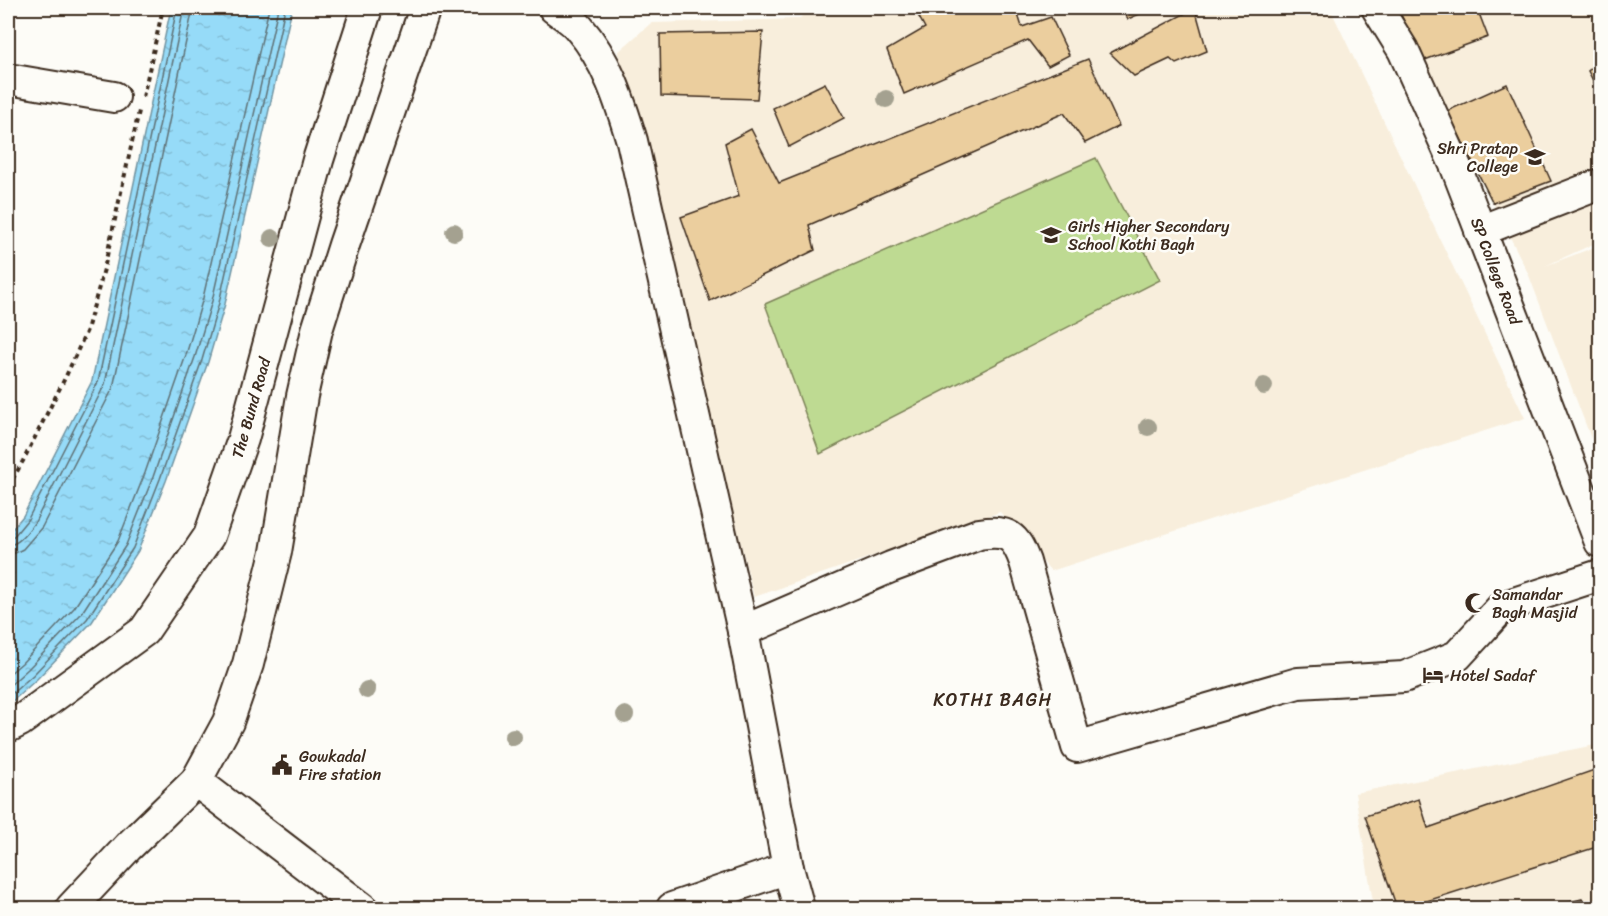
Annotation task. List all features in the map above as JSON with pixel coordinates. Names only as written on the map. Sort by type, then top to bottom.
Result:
[{"type":"street","name":"The Bund Road","points":[[8,727],[20,721],[144,631],[209,536],[243,439],[318,160],[368,8]]},
{"type":"street","points":[[71,909],[128,847],[196,782],[228,722],[248,664],[276,552],[302,396],[317,330],[425,8]]},
{"type":"street","points":[[554,8],[578,26],[599,57],[619,100],[632,141],[743,631],[788,868],[799,909]]},
{"type":"street","name":"SP College Road","points":[[1377,8],[1403,50],[1456,166],[1600,542]]},
{"type":"street","points":[[8,79],[132,101]]},
{"type":"street","points":[[1480,231],[1600,184]]},
{"type":"street","points":[[743,631],[891,567],[980,534],[995,532],[1006,534],[1020,549],[1025,562],[1077,747],[1298,682],[1404,677],[1457,656],[1502,608],[1600,575]]},
{"type":"street","points":[[196,782],[362,909]]},
{"type":"street","points":[[672,909],[788,868]]},
{"type":"path","points":[[8,488],[29,451],[87,330],[104,269],[132,101],[163,8]]},
{"type":"shaded area","name":"Girls Higher Secondary School Kothi Bagh","points":[[810,8],[1330,8],[1525,418],[1051,571],[1000,512],[754,597],[618,52],[651,23],[799,19]]},
{"type":"shaded area","name":"Shri Pratap College","points":[[1398,8],[1600,8],[1600,241],[1545,266],[1600,245],[1600,462],[1528,273]]},
{"type":"shaded area","points":[[1600,744],[1600,908],[1374,908],[1355,793]]},
{"type":"green space","points":[[1096,158],[1160,280],[820,454],[765,304]]},
{"type":"water","points":[[171,8],[292,8],[225,304],[208,362],[166,481],[138,551],[92,622],[37,679],[8,705],[8,534],[23,516],[92,381]]},
{"type":"building","points":[[914,8],[1016,8],[1022,27],[1051,17],[1069,55],[1048,66],[1028,40],[904,94],[887,50],[925,28]]},
{"type":"building","points":[[1122,8],[1153,8],[1128,19]]},
{"type":"building","points":[[1195,8],[1207,51],[1176,64],[1170,59],[1134,76],[1110,53]]},
{"type":"building","points":[[1398,8],[1477,8],[1488,37],[1422,61]]},
{"type":"building","points":[[763,32],[757,99],[661,96],[660,34]]},
{"type":"building","points":[[1088,59],[1119,126],[1085,143],[1064,113],[809,225],[815,250],[710,301],[681,217],[739,196],[725,143],[751,129],[779,183]]},
{"type":"building","points":[[1600,61],[1600,94],[1588,71]]},
{"type":"building","points":[[825,83],[844,118],[789,147],[773,108]]},
{"type":"building","points":[[1507,84],[1551,181],[1493,203],[1447,111]]},
{"type":"building","points":[[1600,768],[1600,846],[1405,908],[1397,908],[1365,816],[1419,799],[1428,828]]},
{"type":"building","points":[[1582,899],[1586,908],[1550,908],[1550,907]]},
{"type":"place","name":"Shri Pratap College","points":[[1535,157]]},
{"type":"place","name":"Girls Higher Secondary School Kothi Bagh","points":[[1051,235]]},
{"type":"place","name":"Samandar Bagh Masjid","points":[[1475,603]]},
{"type":"place","name":"Hotel Sadaf","points":[[1433,675]]},
{"type":"place","name":"Gowkadal Fire station","points":[[282,765]]},
{"type":"district","name":"KOTHI BAGH","points":[[993,700]]}]
